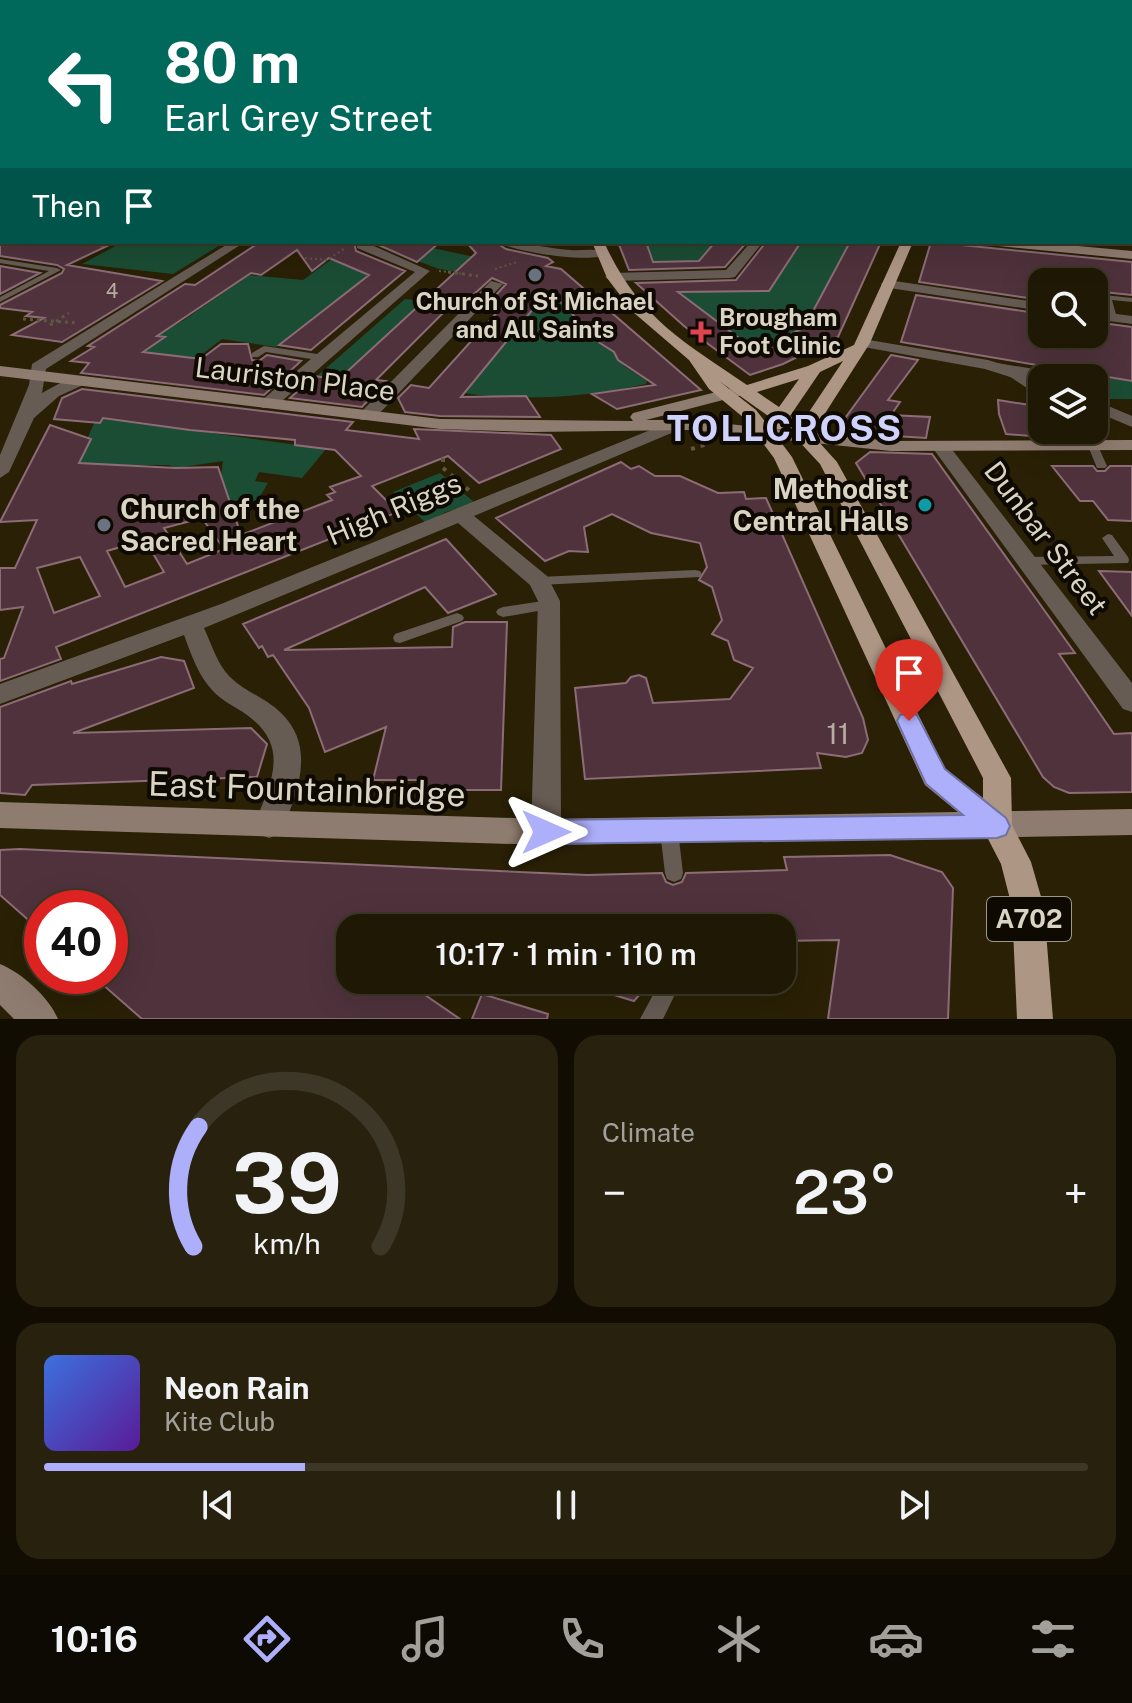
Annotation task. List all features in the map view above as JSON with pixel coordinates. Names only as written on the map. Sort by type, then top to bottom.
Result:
[{"type":"main road","points":[[807,430],[860,346],[906,244]]},
{"type":"main road","points":[[600,248],[611,277],[627,299],[697,360],[746,390],[775,425]]},
{"type":"main road","points":[[746,390],[814,369],[860,346]]},
{"type":"main road","points":[[697,360],[715,386],[775,425]]},
{"type":"main road","points":[[775,425],[814,369]]},
{"type":"main road","name":"A702","points":[[775,425],[783,457],[935,777],[997,826],[1016,862],[1027,897],[1035,1019]]},
{"type":"main road","name":"A702","points":[[807,430],[828,462],[997,778],[997,826]]},
{"type":"street","points":[[0,472],[38,382],[36,369],[236,244]]},
{"type":"street","points":[[268,404],[424,271],[359,244]]},
{"type":"street","points":[[514,244],[569,254],[600,248]]},
{"type":"street","points":[[611,277],[730,274],[755,244]]},
{"type":"street","points":[[1019,244],[1132,255]]},
{"type":"street","points":[[367,416],[491,283]]},
{"type":"street","points":[[888,284],[1028,305]]},
{"type":"street","points":[[1108,317],[1132,320]]},
{"type":"street","points":[[860,346],[988,365],[1028,377]]},
{"type":"street","name":"Lauriston Place","points":[[0,371],[458,425],[775,425],[807,430],[847,444],[941,447],[1132,445]]},
{"type":"street","points":[[25,416],[65,384],[84,381]]},
{"type":"street","name":"Lauriston Place","points":[[584,426],[668,411],[746,390]]},
{"type":"street","points":[[1108,411],[1132,422]]},
{"type":"street","name":"High Riggs","points":[[0,694],[229,610],[675,425]]},
{"type":"street","name":"Dunbar Street","points":[[941,447],[1132,702]]},
{"type":"street","points":[[460,514],[534,576],[550,605],[546,832]]},
{"type":"street","points":[[191,624],[224,687],[261,710],[286,738],[289,760],[285,782],[269,825]]},
{"type":"street","name":"East Fountainbridge","points":[[1,816],[546,832],[1132,822]]},
{"type":"street","points":[[0,981],[31,1015]]},
{"type":"lane","points":[[0,261],[54,266],[57,270],[0,300]]},
{"type":"lane","points":[[1113,318],[1107,297],[1132,300]]},
{"type":"lane","points":[[255,355],[264,349],[324,358]]},
{"type":"lane","points":[[988,365],[1028,371]]},
{"type":"lane","points":[[1006,370],[1028,385]]},
{"type":"lane","points":[[1093,446],[1101,466]]},
{"type":"lane","points":[[1026,561],[1123,560],[1108,538]]},
{"type":"lane","points":[[534,576],[695,574]]},
{"type":"lane","points":[[503,612],[550,605]]},
{"type":"lane","points":[[400,638],[457,618]]},
{"type":"lane","points":[[669,831],[674,873]]},
{"type":"lane","points":[[651,1019],[664,994]]},
{"type":"path","points":[[305,258],[327,260],[355,244]]},
{"type":"path","points":[[424,271],[484,277],[482,282],[491,283],[489,273],[539,249]]},
{"type":"path","points":[[50,325],[69,313]]},
{"type":"path","points":[[23,319],[103,326]]},
{"type":"path","points":[[691,449],[707,445]]},
{"type":"path","points":[[443,458],[443,468],[485,503]]},
{"type":"green space","points":[[119,244],[222,244],[173,274],[82,264]]},
{"type":"green space","points":[[372,244],[414,244],[479,258],[478,275],[439,269]]},
{"type":"green space","points":[[647,244],[713,244],[699,261],[653,262]]},
{"type":"green space","points":[[801,244],[851,246],[847,247],[804,328],[752,352],[681,292],[768,291]]},
{"type":"green space","points":[[332,259],[372,273],[276,347],[222,339],[179,372],[188,357],[150,353],[134,363],[130,361],[164,338],[155,336],[249,275],[303,280]]},
{"type":"green space","points":[[561,297],[619,356],[624,366],[647,381],[646,384],[555,397],[464,393],[533,309],[539,309],[542,298],[559,300]]},
{"type":"green space","points":[[405,299],[423,301],[338,380],[316,377]]},
{"type":"green space","points":[[1108,378],[1132,381],[1132,399],[1108,399]]},
{"type":"green space","points":[[97,417],[326,449],[302,478],[259,472],[255,481],[268,483],[256,503],[232,510],[221,476],[223,461],[176,468],[168,465],[75,465],[80,453],[86,450],[82,450]]},
{"type":"green space","points":[[440,473],[475,503],[446,512],[426,523],[393,492]]},
{"type":"building","points":[[0,244],[107,246],[67,265],[162,281],[62,342],[12,335],[44,318],[26,316],[32,312],[0,308],[0,305],[62,273],[64,269],[57,265],[0,256]]},
{"type":"building","points":[[257,244],[354,244],[356,251],[405,271],[311,350],[279,345],[369,275],[329,258],[312,271],[297,250],[261,275],[251,273],[157,336],[165,337],[143,352],[201,359],[221,344],[248,344],[252,360],[259,361],[267,355],[301,361],[264,395],[81,373],[89,363],[71,361],[94,347],[88,346],[185,284],[195,285]]},
{"type":"building","points":[[376,244],[438,244],[417,262]]},
{"type":"building","points":[[468,244],[498,244],[506,249],[548,258],[553,262],[546,266],[561,269],[701,390],[617,409],[592,394],[655,385],[618,360],[614,352],[600,343],[552,293],[538,310],[533,309],[461,397],[526,396],[540,417],[440,416],[405,412],[398,398],[411,385],[429,388],[501,308],[486,306],[506,284],[492,278],[464,303],[454,302],[376,380],[386,381],[362,407],[290,398],[315,376],[338,380],[476,253]]},
{"type":"building","points":[[619,244],[647,244],[653,262],[699,261],[713,244],[745,244],[725,267],[629,270]]},
{"type":"building","points":[[764,244],[800,244],[769,291],[678,292],[755,350],[804,328],[849,244],[880,244],[838,337],[783,364],[750,375],[684,326],[636,283],[736,280]]},
{"type":"building","points":[[930,244],[1132,262],[1132,295],[1108,293],[1108,268],[1028,268],[1028,298],[919,282]]},
{"type":"building","points":[[0,266],[40,273],[0,294]]},
{"type":"building","points":[[916,295],[1028,312],[1028,348],[1108,348],[1108,324],[1132,327],[1132,381],[1108,377],[1108,364],[1031,364],[901,342]]},
{"type":"building","points":[[891,355],[918,360],[888,400],[900,402],[891,415],[930,417],[926,438],[848,433],[838,428]]},
{"type":"building","points":[[82,389],[353,422],[346,430],[419,439],[414,429],[551,435],[561,449],[479,483],[448,456],[372,486],[398,512],[56,647],[61,659],[0,681],[0,659],[4,658],[23,607],[0,610],[0,568],[15,568],[37,520],[0,522],[50,425],[91,439],[79,463],[218,467],[241,535],[332,500],[327,495],[335,492],[330,487],[361,476],[335,450],[295,445],[295,440],[103,418],[100,423],[54,419],[62,398]],"holes":[[[202,518],[224,549],[187,564],[164,528]],[[145,540],[164,572],[125,587],[107,551]],[[80,557],[100,596],[54,613],[37,568]]]},
{"type":"building","points":[[998,400],[1028,405],[1028,436],[1006,434]]},
{"type":"building","points":[[870,452],[932,454],[1075,653],[1059,654],[1114,734],[1132,733],[1132,792],[1069,793],[1054,787],[1043,777],[856,463]]},
{"type":"building","points":[[621,462],[631,469],[639,466],[655,476],[680,476],[718,493],[744,492],[746,499],[766,498],[863,718],[868,740],[862,753],[846,757],[817,753],[821,768],[585,779],[575,688],[626,683],[631,677],[639,675],[646,678],[653,703],[730,699],[753,668],[734,660],[728,641],[712,634],[722,620],[712,587],[699,580],[707,567],[700,543],[651,533],[612,514],[584,527],[588,552],[569,551],[545,561],[496,518]]},
{"type":"building","points":[[1052,466],[1093,466],[1097,471],[1105,471],[1110,466],[1132,466],[1132,521],[1108,520],[1093,501],[1080,501]]},
{"type":"building","points":[[446,539],[496,594],[448,613],[425,587],[284,650],[452,647],[453,627],[465,622],[507,622],[501,790],[450,790],[451,787],[421,787],[423,780],[373,780],[386,727],[325,752],[309,708],[273,655],[268,657],[262,646],[259,648],[243,624]]},
{"type":"building","points":[[1099,571],[1132,572],[1132,616]]},
{"type":"building","points":[[161,657],[184,661],[194,688],[73,733],[251,728],[267,744],[257,777],[32,785],[25,795],[0,793],[0,707],[71,681],[72,684]]},
{"type":"building","points":[[0,850],[587,875],[662,873],[666,882],[673,885],[682,882],[686,873],[787,870],[784,857],[890,855],[942,872],[953,888],[948,1019],[828,1019],[839,940],[796,941],[796,914],[336,914],[336,994],[424,994],[460,1019],[142,1019],[114,994],[128,994],[128,890],[24,890],[24,916],[0,895]]},
{"type":"building","points":[[482,994],[548,1014],[547,1019],[472,1019]]},
{"type":"building","points":[[611,994],[640,994],[634,1001]]},
{"type":"place","name":"Church of St Michael and All Saints","points":[[535,275]]},
{"type":"place","name":"Brougham Foot Clinic","points":[[701,332]]},
{"type":"place","name":"Methodist Central Halls","points":[[925,505]]},
{"type":"place","name":"Church of the Sacred Heart","points":[[104,525]]},
{"type":"district","name":"TOLLCROSS","points":[[785,428]]},
{"type":"route","points":[[546,832],[997,826],[935,777],[909,721]]}]
